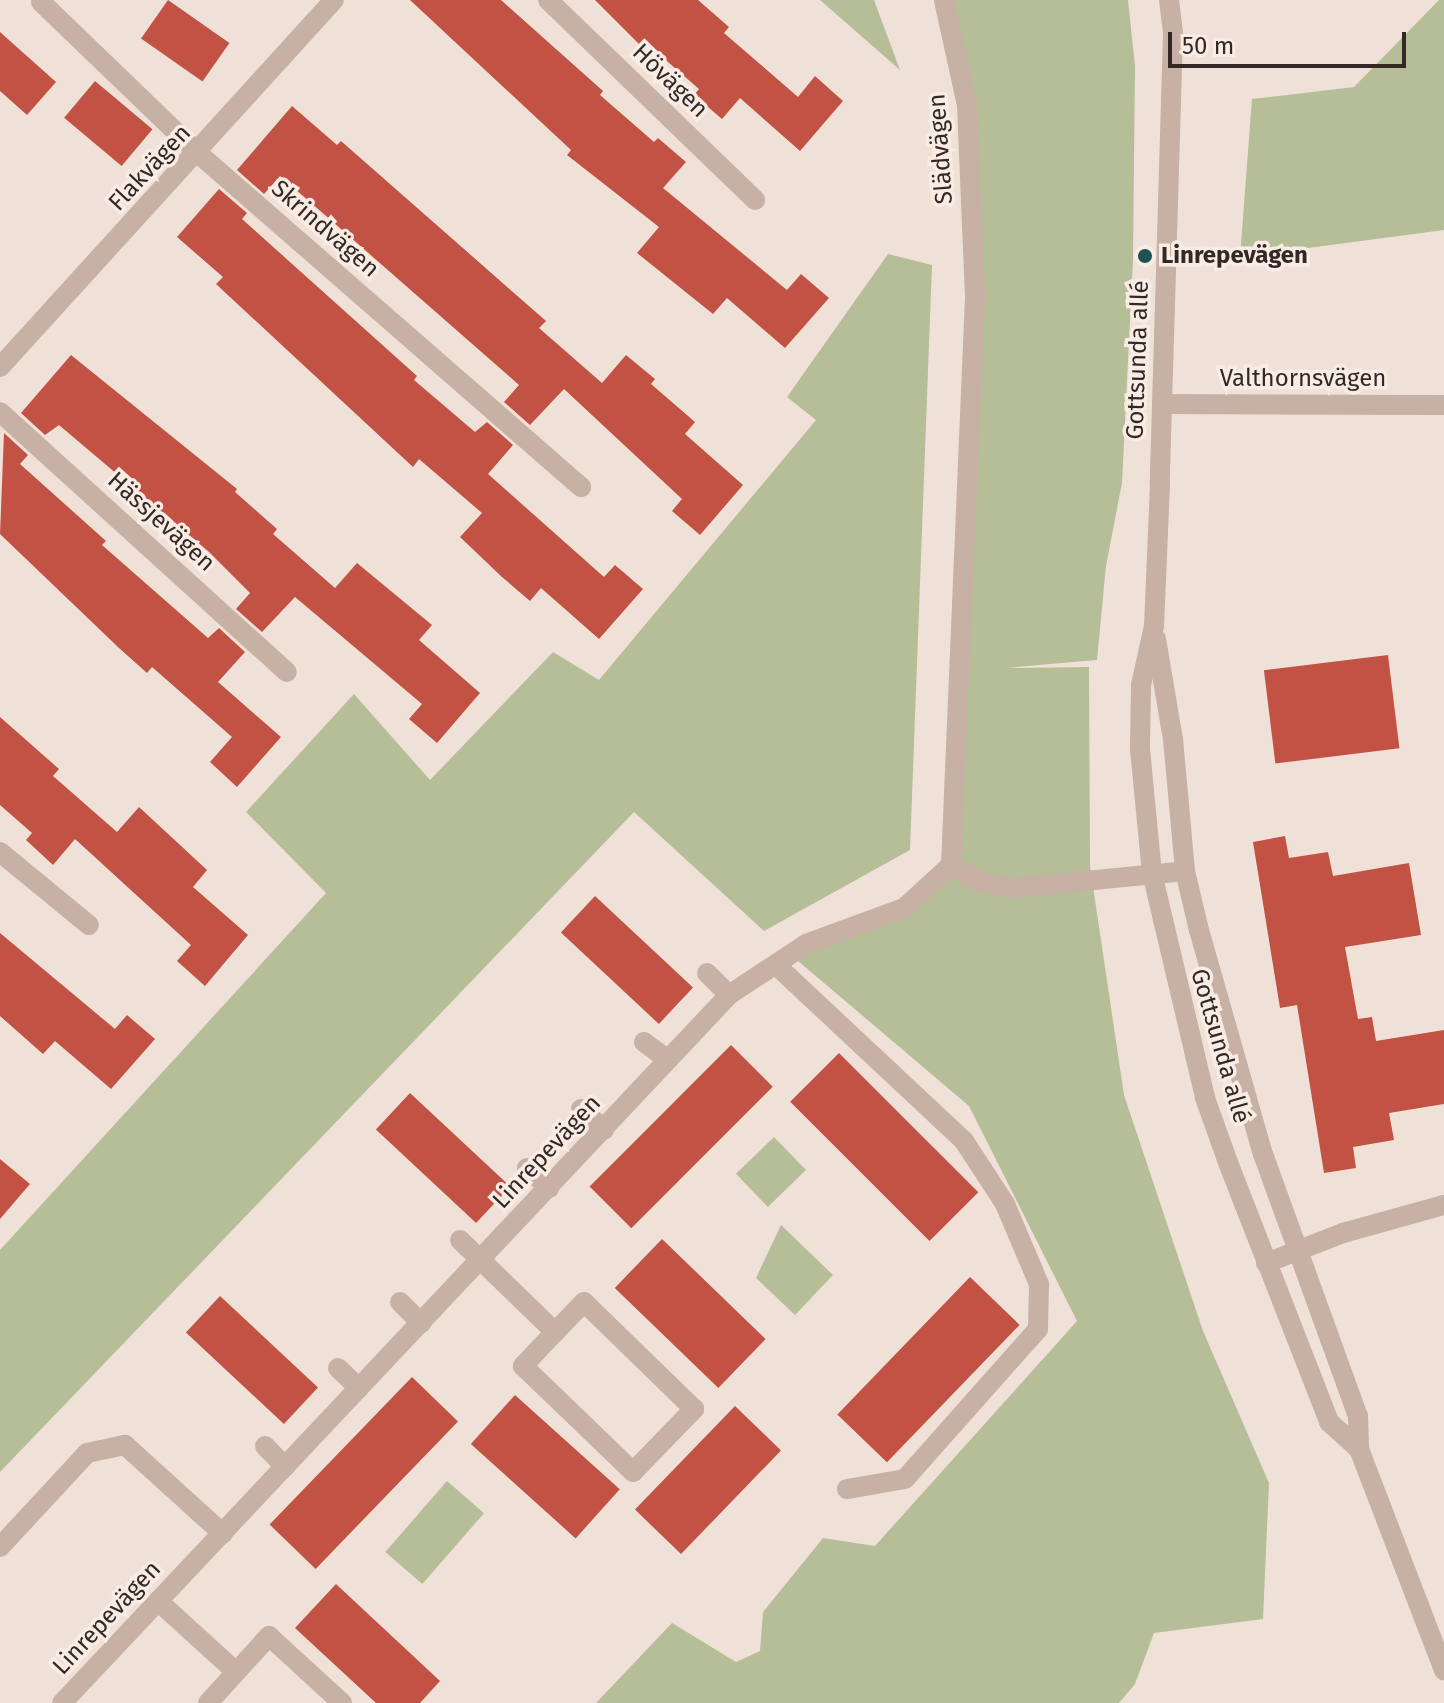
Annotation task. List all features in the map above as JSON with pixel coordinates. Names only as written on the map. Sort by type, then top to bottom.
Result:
[{"type":"street","name":"Flakvägen","points":[[0,367],[199,154],[334,0]]},
{"type":"street","name":"Hövägen","points":[[548,0],[755,200]]},
{"type":"street","name":"Slädvägen","points":[[944,0],[967,105],[975,297],[951,865]]},
{"type":"street","name":"Gottsunda allé","points":[[1169,0],[1173,34],[1154,626],[1141,685],[1140,749],[1152,873],[1205,1098],[1329,1422],[1359,1449]]},
{"type":"street","name":"Skrindvägen","points":[[41,2],[199,154],[581,487]]},
{"type":"street","name":"Valthornsvägen","points":[[1162,404],[1444,405]]},
{"type":"street","name":"Hässjevägen","points":[[0,412],[287,672]]},
{"type":"street","name":"Gottsunda allé","points":[[1154,626],[1173,739],[1185,871],[1263,1154],[1301,1248],[1358,1416],[1359,1449],[1444,1670]]},
{"type":"street","points":[[0,852],[89,925]]},
{"type":"street","points":[[951,865],[981,882],[1013,888],[1185,871]]},
{"type":"street","name":"Linrepevägen","points":[[62,1703],[729,995],[806,944],[904,908],[951,865]]},
{"type":"street","points":[[776,965],[964,1141],[1005,1204],[1039,1284],[1038,1329],[905,1479],[847,1489]]},
{"type":"street","points":[[707,973],[729,995]]},
{"type":"street","points":[[644,1042],[668,1060]]},
{"type":"street","points":[[581,1109],[604,1130]]},
{"type":"street","points":[[527,1168],[549,1188]]},
{"type":"street","points":[[1266,1263],[1301,1248],[1444,1205]]},
{"type":"street","points":[[460,1240],[555,1332]]},
{"type":"street","points":[[400,1302],[421,1323]]},
{"type":"street","points":[[584,1302],[694,1409],[633,1472],[523,1366],[555,1332],[584,1302]]},
{"type":"street","points":[[338,1368],[359,1388]]},
{"type":"street","points":[[0,1547],[87,1453],[125,1445],[223,1534]]},
{"type":"street","points":[[265,1446],[285,1467]]},
{"type":"street","points":[[158,1601],[236,1672]]},
{"type":"street","points":[[208,1703],[269,1636],[342,1703]]},
{"type":"green space","points":[[820,0],[874,0],[900,70]]},
{"type":"green space","points":[[944,0],[1128,0],[1135,66],[1133,260],[1122,483],[1106,566],[1097,660],[1006,668],[1089,667],[1090,866],[1124,1095],[1203,1331],[1269,1483],[1263,1619],[1154,1633],[1135,1684],[1119,1703],[596,1703],[672,1623],[736,1662],[760,1651],[763,1612],[823,1538],[875,1546],[1077,1321],[969,1106],[791,955],[904,908],[951,865],[975,297],[967,105]]},
{"type":"green space","points":[[1439,0],[1444,0],[1444,230],[1240,257],[1252,99],[1354,87]]},
{"type":"green space","points":[[888,254],[932,265],[910,850],[764,931],[634,812],[0,1472],[0,1250],[326,893],[246,812],[354,694],[430,780],[553,652],[599,680],[816,420],[787,397]]},
{"type":"green space","points":[[774,1137],[806,1170],[768,1207],[736,1174]]},
{"type":"green space","points":[[781,1225],[833,1275],[795,1315],[756,1278]]},
{"type":"green space","points":[[447,1481],[484,1513],[422,1584],[385,1552]]},
{"type":"building","points":[[168,0],[229,43],[202,82],[141,39]]},
{"type":"building","points":[[410,0],[501,0],[603,91],[600,95],[654,142],[658,138],[686,162],[663,188],[787,290],[801,274],[829,298],[785,348],[727,298],[713,314],[637,253],[659,227],[567,155],[571,150]]},
{"type":"building","points":[[595,0],[698,0],[729,27],[724,33],[798,97],[815,76],[843,101],[800,151],[740,98],[722,119],[694,95],[699,89],[645,42],[641,46]]},
{"type":"building","points":[[0,32],[56,82],[27,115],[0,91]]},
{"type":"building","points":[[95,81],[152,129],[122,166],[64,118]]},
{"type":"building","points":[[292,106],[337,145],[341,141],[546,321],[539,328],[602,383],[626,355],[655,379],[651,384],[695,422],[685,434],[743,485],[700,535],[672,511],[682,499],[564,389],[530,425],[504,402],[519,385],[325,215],[280,176],[264,194],[237,170]]},
{"type":"building","points":[[219,189],[247,213],[242,219],[417,376],[414,380],[475,432],[487,422],[513,445],[488,474],[604,577],[615,565],[643,589],[599,639],[541,588],[530,601],[502,577],[460,537],[482,513],[419,459],[413,467],[216,284],[223,277],[177,237]]},
{"type":"building","points":[[71,355],[237,489],[235,492],[277,529],[273,534],[335,588],[357,563],[432,625],[419,640],[480,693],[437,743],[409,719],[422,704],[295,597],[262,632],[236,609],[250,593],[209,552],[59,425],[45,435],[21,413]]},
{"type":"building","points":[[4,433],[28,455],[20,464],[106,541],[102,545],[208,638],[219,628],[245,652],[218,682],[281,737],[237,787],[210,762],[232,737],[152,667],[147,673],[0,534]]},
{"type":"building","points":[[1388,655],[1399,748],[1275,764],[1264,670]]},
{"type":"building","points":[[0,717],[59,769],[53,776],[117,832],[139,807],[207,870],[193,887],[248,935],[205,986],[177,961],[191,945],[75,839],[53,865],[26,840],[32,833],[0,805]]},
{"type":"building","points":[[1285,836],[1289,858],[1328,852],[1333,876],[1409,863],[1421,935],[1345,947],[1358,1019],[1372,1017],[1376,1041],[1444,1030],[1444,1104],[1389,1113],[1394,1140],[1353,1147],[1356,1168],[1324,1173],[1297,1005],[1280,1008],[1253,842]]},
{"type":"building","points":[[595,896],[693,987],[659,1024],[561,933]]},
{"type":"building","points":[[0,933],[115,1029],[127,1015],[155,1039],[111,1089],[55,1041],[43,1054],[0,1016]]},
{"type":"building","points":[[731,1045],[773,1087],[631,1228],[590,1186]]},
{"type":"building","points":[[839,1053],[978,1192],[930,1241],[790,1102]]},
{"type":"building","points":[[410,1093],[510,1186],[476,1223],[376,1130]]},
{"type":"building","points":[[0,1159],[30,1184],[0,1219]]},
{"type":"building","points":[[662,1239],[766,1339],[718,1388],[615,1288]]},
{"type":"building","points":[[970,1277],[1020,1325],[887,1462],[837,1414]]},
{"type":"building","points":[[220,1296],[318,1387],[284,1424],[186,1333]]},
{"type":"building","points":[[412,1377],[458,1421],[316,1569],[270,1524]]},
{"type":"building","points":[[515,1395],[620,1489],[576,1538],[471,1444]]},
{"type":"building","points":[[735,1406],[781,1450],[681,1554],[635,1510]]},
{"type":"building","points":[[336,1584],[440,1681],[420,1703],[376,1703],[295,1628]]},
{"type":"place","name":"Linrepevägen","points":[[1145,256]]}]
